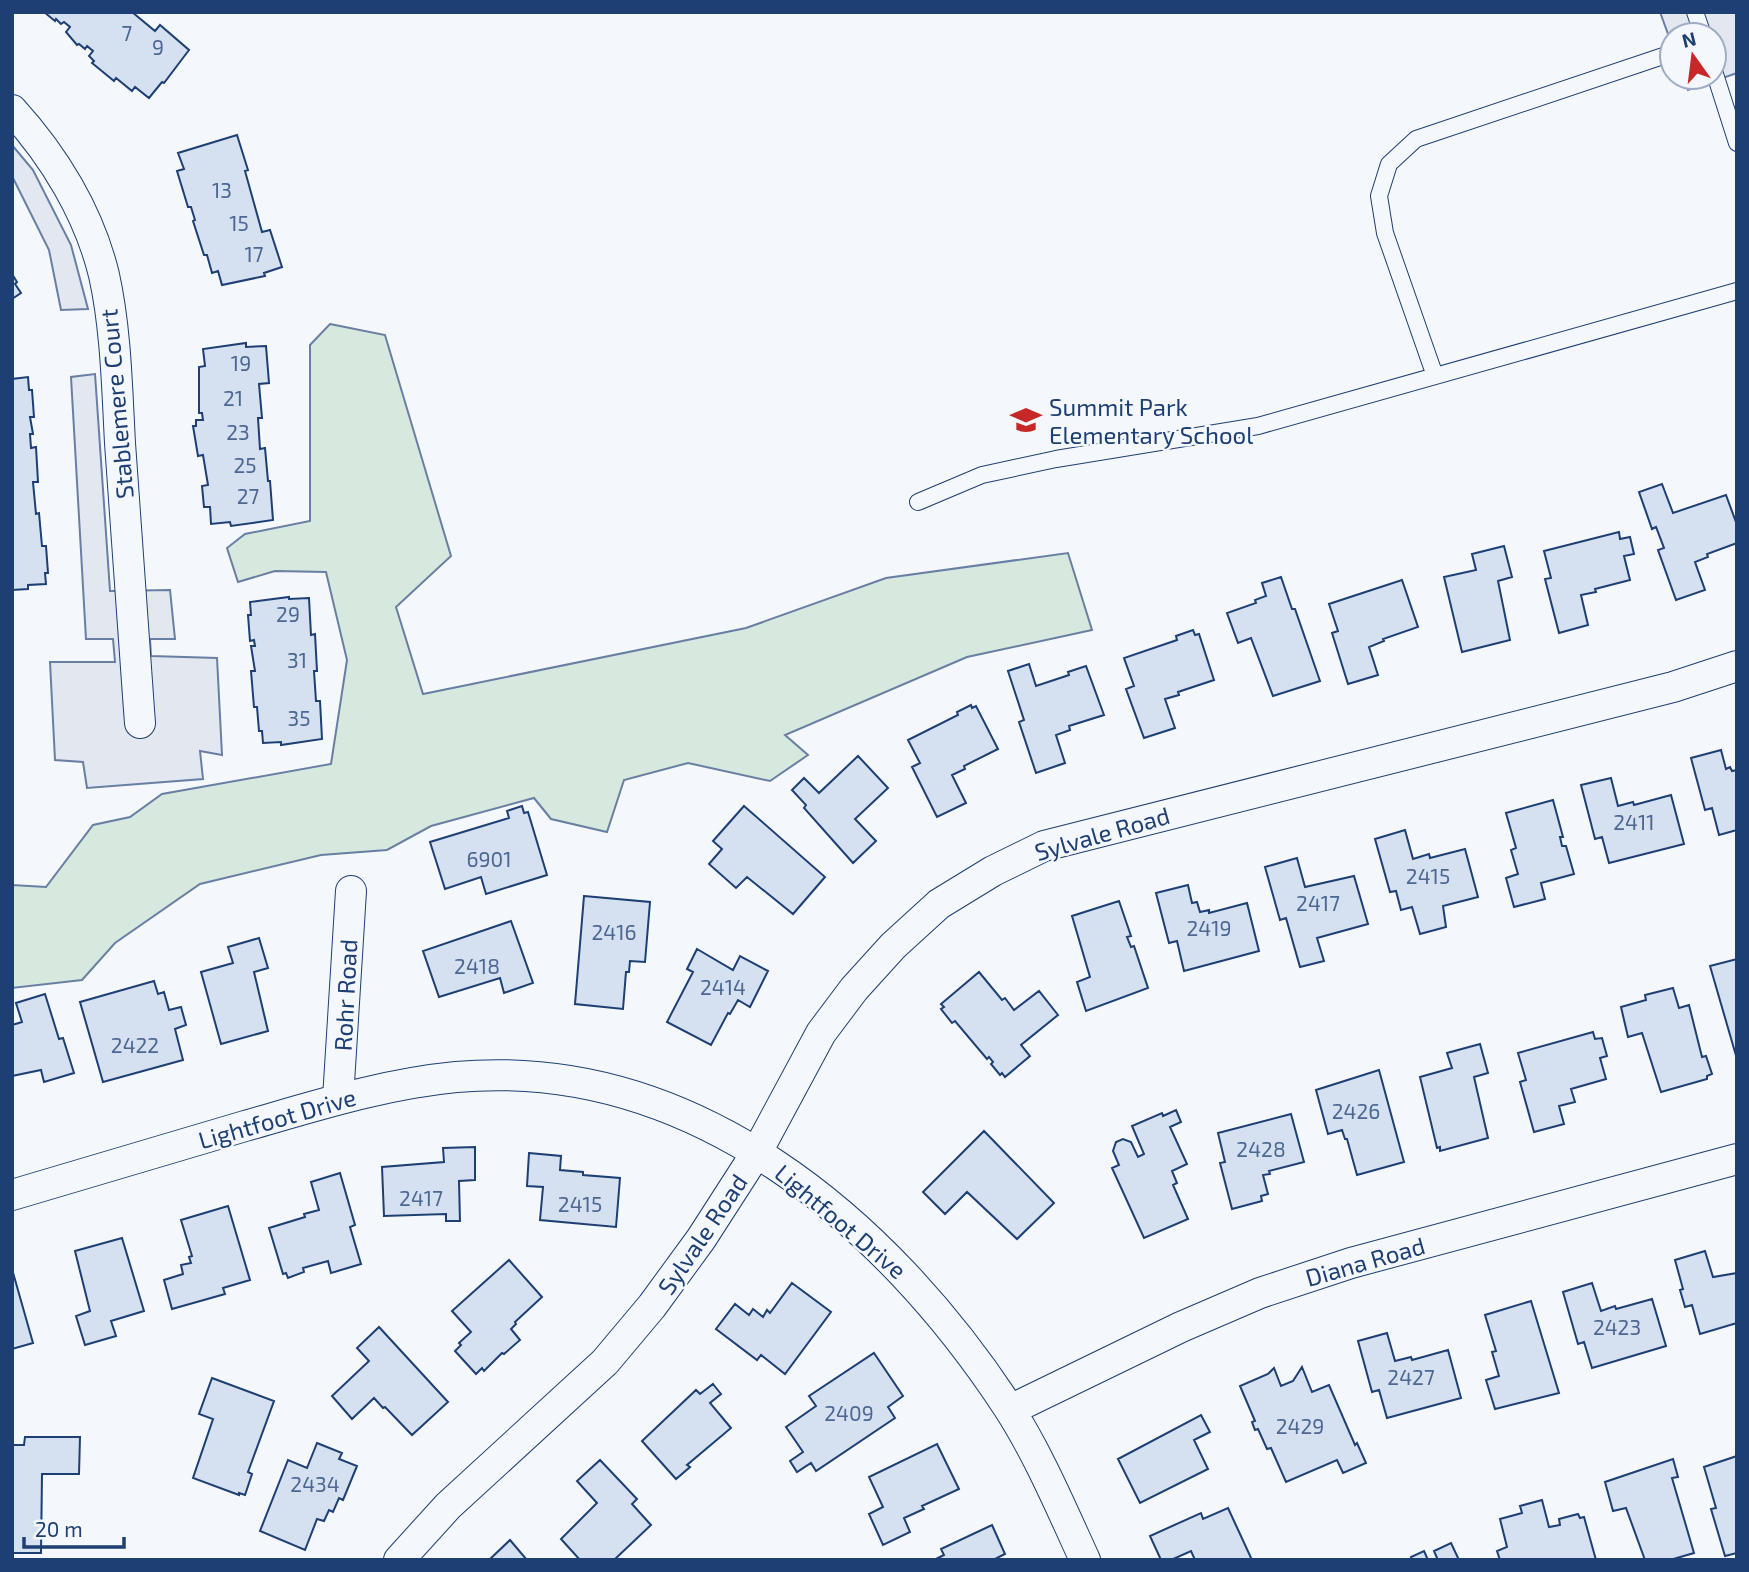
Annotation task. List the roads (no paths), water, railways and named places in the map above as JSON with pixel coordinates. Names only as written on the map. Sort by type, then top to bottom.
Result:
[{"type":"street","name":"Stablemere Court","points":[[12,110],[39,140],[62,174],[85,222],[104,274],[113,339],[140,723]]},
{"type":"street","name":"Sylvale Road","points":[[399,1560],[448,1506],[605,1362],[652,1306],[701,1239],[757,1152],[821,1033],[854,989],[893,946],[940,904],[993,871],[1055,843],[1659,690],[1737,666]]},
{"type":"street","name":"Rohr Road","points":[[338,1099],[351,891]]},
{"type":"street","name":"Lightfoot Drive","points":[[12,1195],[338,1099],[401,1084],[460,1077],[530,1077],[593,1085],[651,1100],[757,1152],[813,1190],[908,1276],[957,1335],[1010,1409],[1085,1560]]},
{"type":"street","name":"Diana Road","points":[[1010,1409],[1181,1326],[1260,1293],[1351,1263],[1737,1159]]},
{"type":"lane","points":[[1435,376],[1385,233],[1379,196],[1389,164],[1416,139],[1658,58]]},
{"type":"lane","points":[[1720,91],[1737,143]]},
{"type":"lane","points":[[918,502],[982,475],[1056,459],[1258,426],[1737,291]]},
{"type":"place","name":"Summit Park Elementary School","points":[[1026,420]]}]
